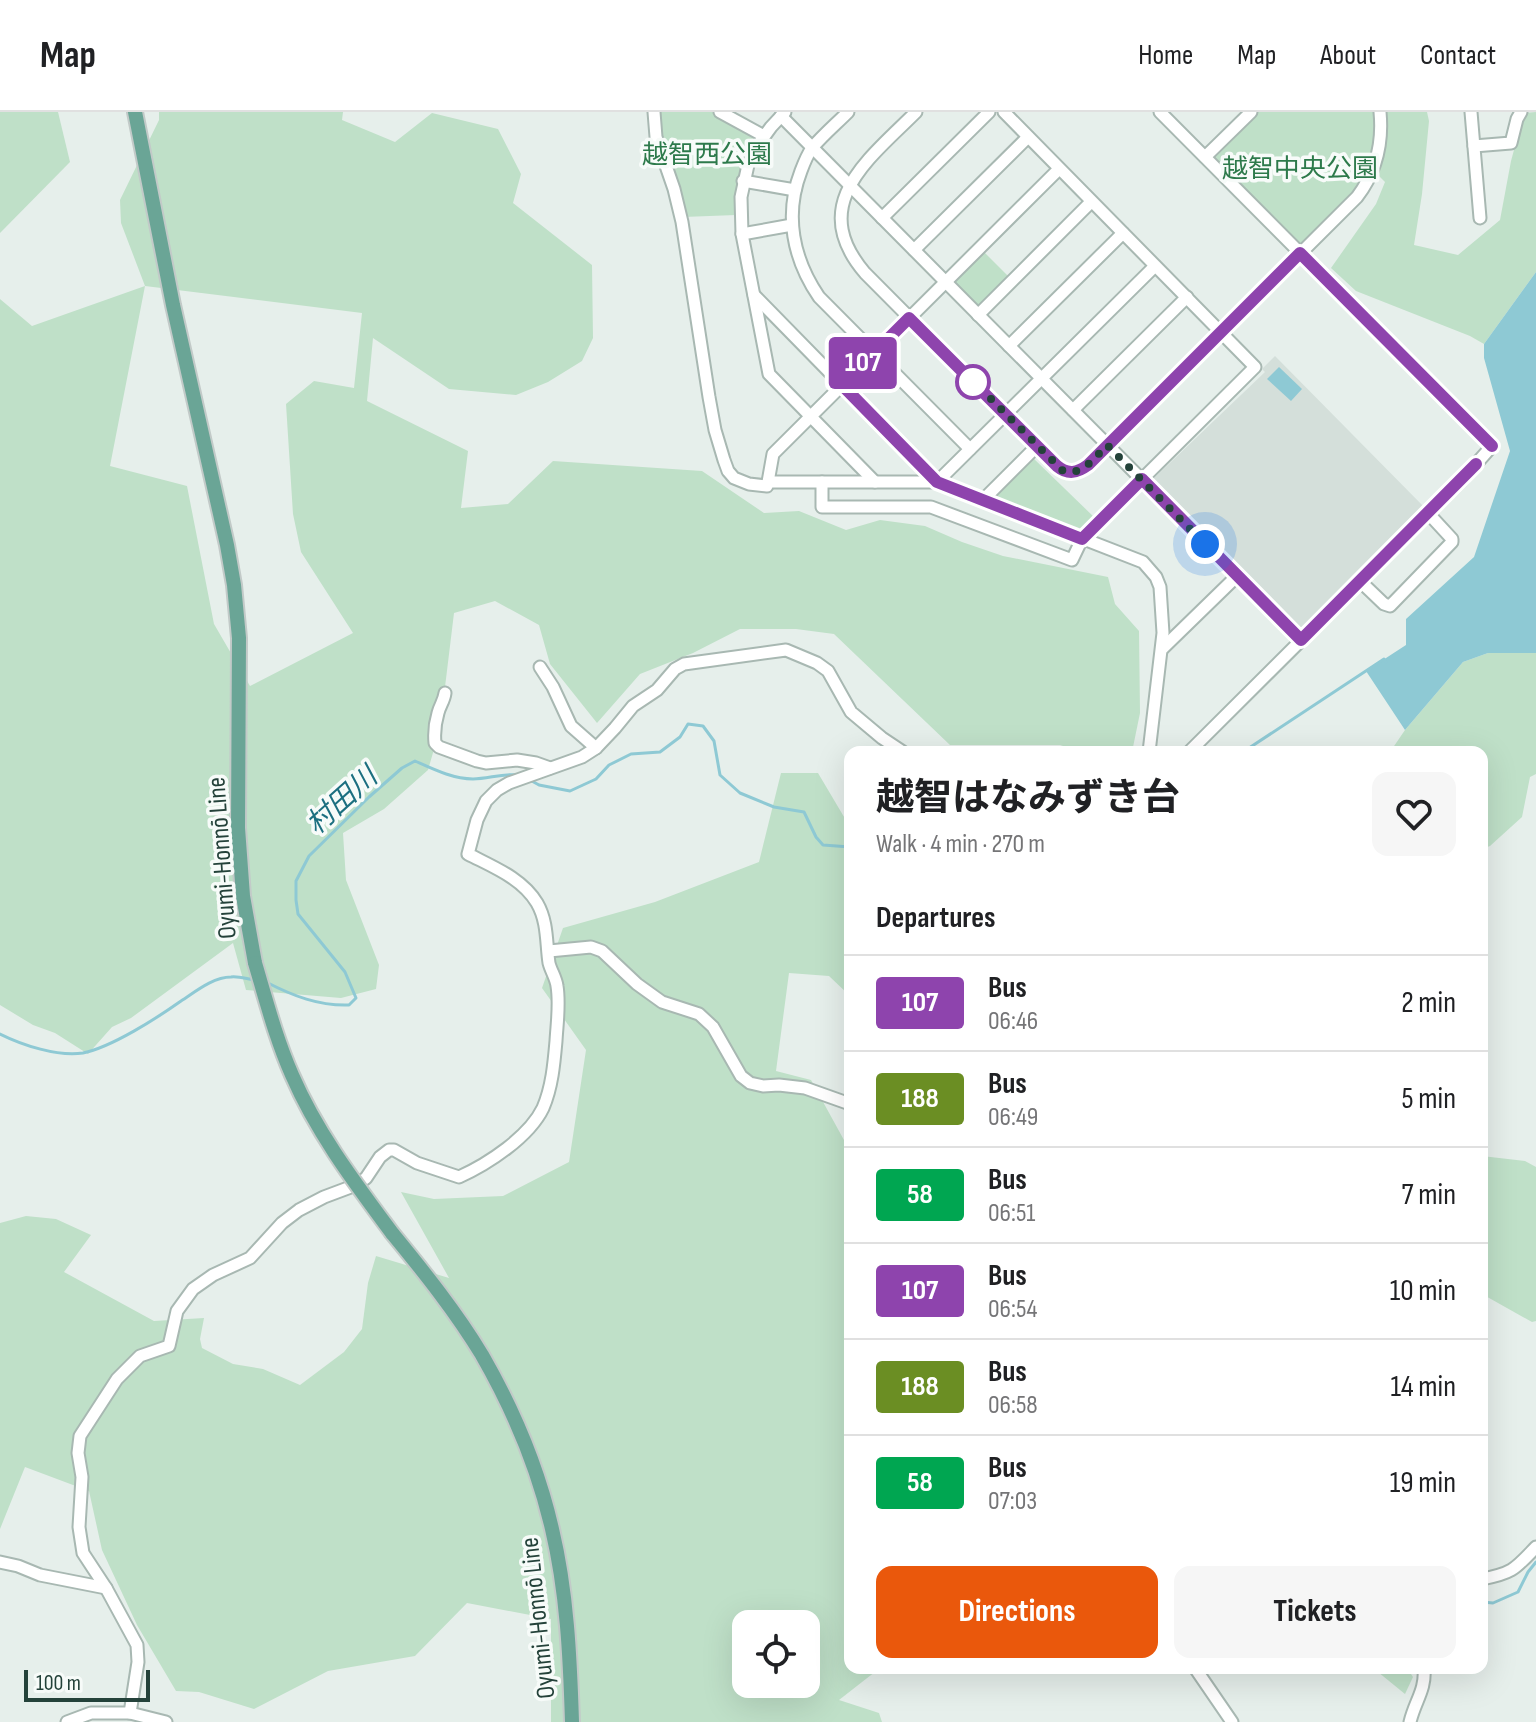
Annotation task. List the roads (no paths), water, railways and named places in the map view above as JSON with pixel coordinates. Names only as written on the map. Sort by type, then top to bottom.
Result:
[{"type":"main road","name":"Oyumi-Honnō Line","points":[[135,112],[234,585],[239,651],[239,839],[243,896],[255,963],[278,1038],[307,1106],[350,1176],[480,1352],[518,1427],[533,1463],[552,1527],[560,1570],[570,1661],[572,1722]]},
{"type":"street","points":[[654,112],[656,137],[682,222],[709,397],[724,460],[734,478],[749,484],[767,486],[773,454],[1059,169]]},
{"type":"street","points":[[720,112],[764,136]]},
{"type":"street","points":[[848,112],[806,158],[795,190],[792,225],[797,253],[819,297],[970,449]]},
{"type":"street","points":[[916,112],[860,167],[849,185],[841,217],[850,252],[865,273],[909,318],[1057,466],[1069,473],[1082,469],[1357,197],[1370,177],[1379,148],[1382,131],[1380,112]]},
{"type":"street","points":[[882,218],[989,112]]},
{"type":"street","points":[[822,482],[822,507],[931,507],[1072,560],[1082,539],[1255,367],[1004,112]]},
{"type":"street","points":[[1160,112],[1492,446],[1195,746]]},
{"type":"street","points":[[1205,157],[1251,112]]},
{"type":"street","points":[[1471,112],[1480,218]]},
{"type":"street","points":[[1474,146],[1511,143],[1521,112]]},
{"type":"street","points":[[875,482],[769,374],[740,212],[743,181],[755,149],[784,114],[849,185],[1301,640]]},
{"type":"street","points":[[914,250],[1028,137]]},
{"type":"street","points":[[743,181],[795,190]]},
{"type":"street","points":[[978,315],[1091,202]]},
{"type":"street","points":[[742,234],[792,225]]},
{"type":"street","points":[[1009,346],[1123,233]]},
{"type":"street","points":[[937,482],[1155,266]]},
{"type":"street","points":[[754,295],[937,482]]},
{"type":"street","points":[[1073,410],[1187,297]]},
{"type":"street","points":[[983,500],[1037,446]]},
{"type":"street","points":[[768,482],[937,482],[1137,558],[1150,569],[1160,587],[1163,648],[1150,746]]},
{"type":"street","points":[[1360,581],[1390,606],[1452,542],[1428,513]]},
{"type":"street","points":[[1163,648],[1237,576]]},
{"type":"street","points":[[130,1713],[138,1662],[137,1645],[83,1553],[79,1527],[82,1477],[78,1453],[80,1436],[117,1379],[140,1356],[169,1346],[177,1311],[200,1283],[250,1258],[282,1223],[299,1210],[366,1178],[380,1157],[389,1150],[459,1177],[500,1155],[525,1132],[542,1110],[553,1071],[559,1003],[557,982],[549,966],[546,929],[537,903],[515,879],[468,854],[477,820],[486,801],[497,790],[582,757],[596,748],[633,706],[657,690],[675,669],[684,664],[786,650],[828,671],[851,712],[894,746]]},
{"type":"street","points":[[540,667],[571,726],[596,748]]},
{"type":"street","points":[[445,693],[435,730],[435,743],[439,747],[486,763],[517,760],[536,763],[548,770]]},
{"type":"street","points":[[549,951],[591,947],[602,951],[637,984],[662,1002],[699,1014],[713,1027],[741,1076],[750,1083],[805,1088],[844,1102]]},
{"type":"street","points":[[1488,1578],[1506,1574],[1536,1547]]},
{"type":"street","points":[[0,1562],[40,1575],[106,1588]]},
{"type":"street","points":[[1199,1674],[1232,1722]]},
{"type":"street","points":[[1410,1722],[1425,1681],[1424,1674]]},
{"type":"street","points":[[67,1722],[91,1713],[130,1713],[166,1722]]},
{"type":"water","points":[[1536,272],[1536,653],[1488,653],[1463,662],[1405,730],[1366,671],[1406,645],[1406,619],[1474,557],[1510,451],[1484,358],[1484,344]]},
{"type":"water","points":[[1279,367],[1302,389],[1291,401],[1267,379]]},
{"type":"waterway","points":[[1252,746],[1384,659],[1386,662]]},
{"type":"waterway","name":"村田川","points":[[530,780],[539,785],[570,791],[596,779],[609,765],[631,754],[660,752],[680,737],[688,724],[703,726],[714,741],[720,775],[740,793],[774,807],[804,812],[823,845],[844,847]]},
{"type":"waterway","name":"村田川","points":[[266,982],[296,996],[327,1004],[349,1005],[356,998],[345,972],[298,914],[296,881],[309,856],[402,768],[415,761],[466,779],[519,775]]},
{"type":"waterway","name":"村田川","points":[[0,1034],[40,1049],[83,1053],[134,1031],[211,982],[234,977],[255,980]]},
{"type":"waterway","name":"村田川","points":[[1488,1603],[1518,1592],[1536,1562]]},
{"type":"park label","name":"越智西公園","points":[[707,154]]},
{"type":"park label","name":"越智中央公園","points":[[1300,168]]}]
